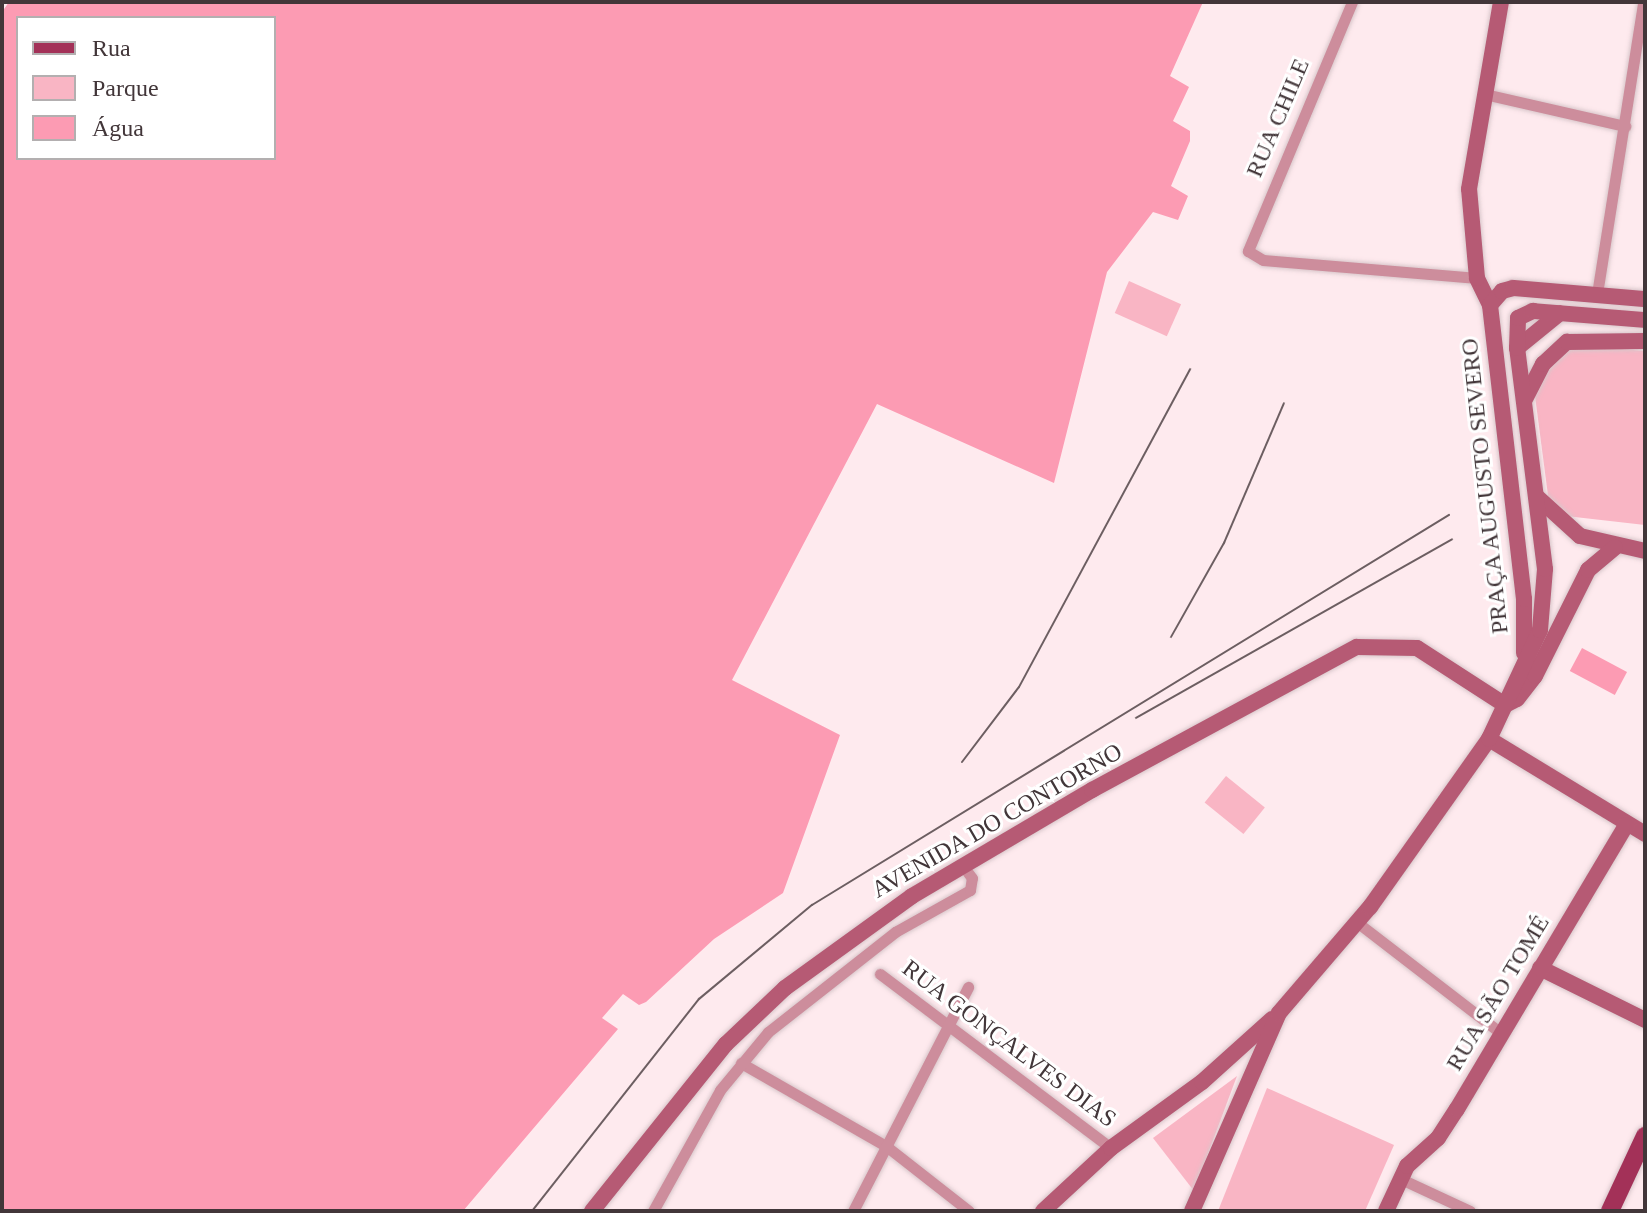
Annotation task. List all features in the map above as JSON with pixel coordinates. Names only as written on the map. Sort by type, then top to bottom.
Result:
[{"type":"main road","points":[[1477,278],[1469,189],[1501,2]]},
{"type":"main road","name":"PRAÇA AUGUSTO SEVERO","points":[[1477,278],[1490,305],[1524,605],[1524,663]]},
{"type":"main road","name":"PRAÇA AUGUSTO SEVERO","points":[[1490,305],[1494,296],[1513,288],[1645,299]]},
{"type":"main road","name":"PRAÇA AUGUSTO SEVERO","points":[[1279,1013],[1358,923],[1489,739],[1540,630],[1545,600],[1517,348],[1521,316],[1533,311],[1645,320]]},
{"type":"main road","name":"PRAÇA AUGUSTO SEVERO","points":[[1523,403],[1543,364],[1567,342],[1645,341]]},
{"type":"main road","points":[[1535,494],[1569,529],[1615,547],[1645,551]]},
{"type":"main road","points":[[1505,705],[1517,699],[1539,669],[1588,570],[1615,547]]},
{"type":"main road","name":"AVENIDA DO CONTORNO","points":[[592,1211],[726,1044],[775,997],[848,938],[963,866],[1357,647],[1417,648],[1505,705]]},
{"type":"main road","points":[[1489,739],[1645,834]]},
{"type":"main road","name":"RUA SÃO TOMÉ","points":[[1386,1211],[1418,1152],[1447,1124],[1627,824]]},
{"type":"main road","points":[[1540,968],[1645,1020]]},
{"type":"main road","points":[[1043,1211],[1111,1148],[1202,1082],[1279,1013]]},
{"type":"main road","points":[[1192,1211],[1279,1013]]},
{"type":"main road","points":[[1610,1211],[1645,1136]]},
{"type":"street","name":"RUA CHILE","points":[[1352,2],[1248,251],[1263,260],[1477,278]]},
{"type":"street","points":[[1597,294],[1643,2]]},
{"type":"street","points":[[1632,86],[1645,88]]},
{"type":"street","points":[[1485,94],[1625,126]]},
{"type":"street","points":[[653,1211],[670,1174],[741,1063],[768,1032],[833,976],[895,932],[970,890],[972,878],[963,866]]},
{"type":"street","points":[[1358,923],[1501,1033]]},
{"type":"street","name":"RUA GONÇALVES DIAS","points":[[880,974],[1111,1148]]},
{"type":"street","points":[[853,1211],[968,987]]},
{"type":"street","points":[[741,1063],[886,1146],[969,1211]]},
{"type":"street","points":[[1401,1179],[1470,1211]]},
{"type":"green space","points":[[1129,281],[1181,304],[1167,336],[1115,313]]},
{"type":"green space","points":[[1599,347],[1645,351],[1645,525],[1566,516],[1549,503],[1535,396],[1542,377],[1566,350]]},
{"type":"green space","points":[[1226,776],[1265,807],[1243,834],[1205,802]]},
{"type":"green space","points":[[1237,1076],[1194,1191],[1153,1138]]},
{"type":"green space","points":[[1267,1088],[1394,1145],[1365,1211],[1218,1211]]},
{"type":"water","points":[[9,2],[1203,2],[1170,76],[1189,87],[1173,121],[1190,131],[1190,141],[1171,186],[1188,196],[1178,220],[1153,212],[1107,272],[1054,483],[877,404],[732,680],[840,735],[783,893],[714,939],[646,1002],[639,1005],[623,994],[602,1018],[618,1029],[463,1211],[2,1211],[2,12]]},
{"type":"water","points":[[1582,648],[1627,672],[1615,695],[1570,671]]},
{"type":"tram line","points":[[962,762],[1019,687],[1190,369]]},
{"type":"tram line","points":[[1171,637],[1224,543],[1284,403]]},
{"type":"tram line","points":[[532,1211],[699,999],[812,905],[1449,515]]},
{"type":"tram line","points":[[1136,718],[1452,539]]}]
